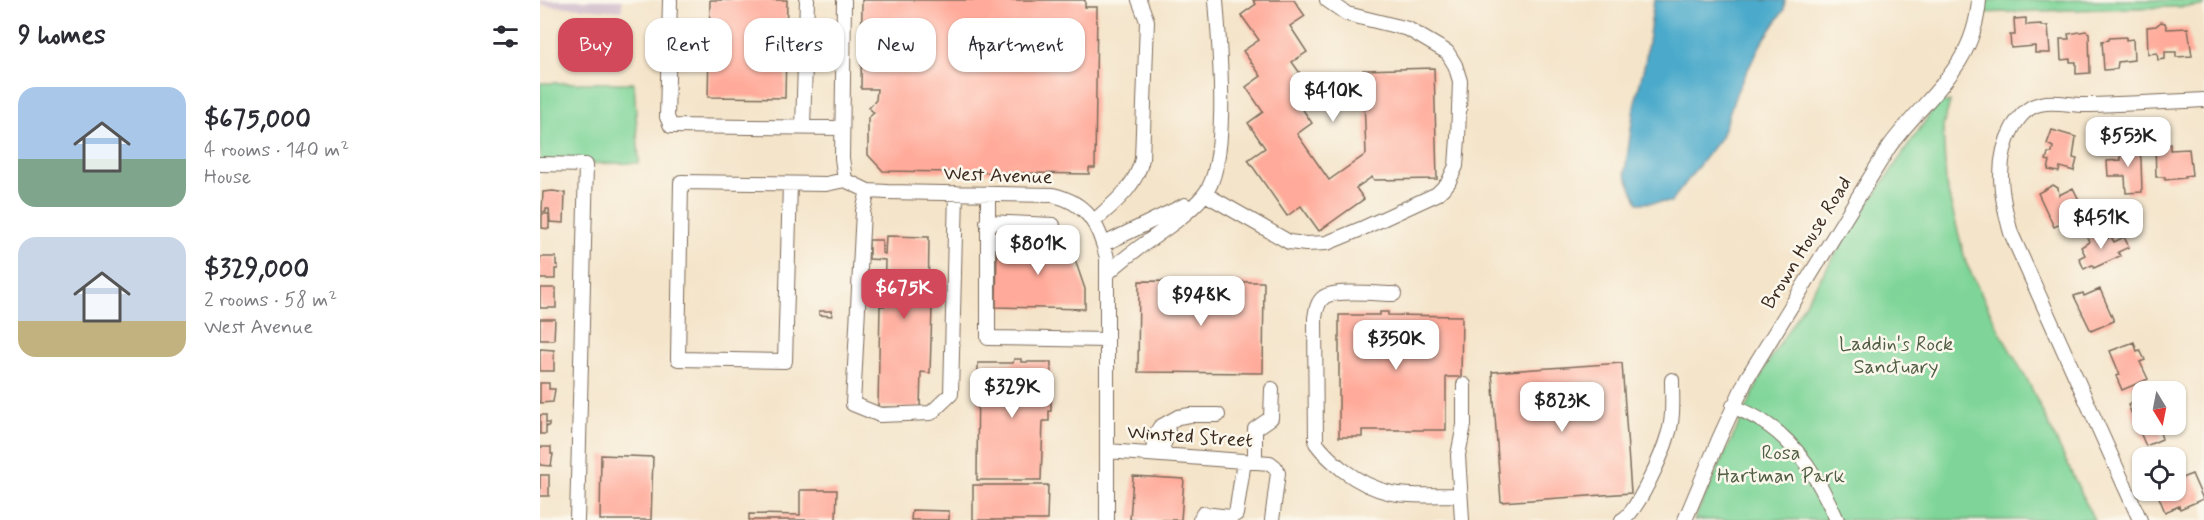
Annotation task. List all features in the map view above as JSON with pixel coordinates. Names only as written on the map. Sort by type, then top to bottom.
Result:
[{"type":"street","points":[[670,0],[667,117],[671,126],[842,128]]},
{"type":"street","points":[[803,128],[807,0]]},
{"type":"street","points":[[790,184],[785,361],[678,359],[681,182],[826,184],[845,180],[842,158],[844,0]]},
{"type":"street","points":[[1094,222],[1126,193],[1140,170],[1147,21],[1139,0]]},
{"type":"street","points":[[1108,273],[1123,257],[1181,216],[1205,194],[1219,157],[1220,141],[1220,63],[1216,0]]},
{"type":"street","name":"Brown House Road","points":[[1685,520],[1733,406],[1769,340],[1838,232],[1888,147],[1960,63],[1975,28],[1979,0]]},
{"type":"street","points":[[1205,194],[1289,242],[1306,244],[1327,243],[1361,229],[1437,194],[1448,183],[1455,166],[1460,81],[1455,65],[1447,52],[1408,29],[1347,14],[1328,2]]},
{"type":"street","points":[[2139,520],[2011,233],[2005,211],[2001,169],[2002,153],[2020,116],[2030,107],[2048,102],[2083,106],[2204,100]]},
{"type":"street","points":[[540,164],[586,165],[577,520]]},
{"type":"street","name":"West Avenue","points":[[845,180],[868,190],[1053,195],[1066,198],[1086,211],[1104,244],[1108,273],[1107,520]]},
{"type":"street","points":[[868,190],[863,211],[853,404],[880,415],[931,413],[951,394],[957,193]]},
{"type":"street","points":[[988,194],[988,338],[1107,340]]},
{"type":"street","points":[[1104,244],[1205,194]]},
{"type":"street","points":[[987,222],[1053,225]]},
{"type":"street","points":[[1394,294],[1335,293],[1324,297],[1318,304],[1315,318],[1316,443],[1337,466],[1373,489],[1402,495],[1460,495]]},
{"type":"street","points":[[1622,520],[1634,509],[1643,493],[1668,435],[1673,403],[1672,380]]},
{"type":"street","points":[[1462,520],[1458,455],[1464,425],[1464,385]]},
{"type":"street","points":[[1200,520],[1203,514],[1231,517],[1236,514],[1256,462],[1255,429],[1271,418],[1272,389]]},
{"type":"street","points":[[1733,406],[1762,421],[1784,438],[1806,462],[1826,493],[1837,520]]},
{"type":"street","points":[[1155,450],[1152,440],[1160,427],[1178,417],[1218,415]]},
{"type":"street","name":"Winsted Street","points":[[1107,451],[1155,450],[1256,462]]},
{"type":"street","points":[[1256,462],[1275,466],[1278,473],[1272,520]]},
{"type":"shaded area","points":[[540,0],[622,0],[622,11],[540,5]]},
{"type":"green space","points":[[1979,0],[2204,0],[2204,6],[1978,13]]},
{"type":"green space","points":[[540,83],[634,83],[639,163],[540,164]]},
{"type":"green space","name":"Laddin's Rock Sanctuary","points":[[1938,102],[1950,102],[1943,127],[1946,185],[1966,263],[2002,336],[2029,383],[2094,520],[1694,520],[1767,364],[1848,234]]},
{"type":"water","points":[[1654,0],[1785,0],[1784,10],[1761,44],[1737,91],[1721,137],[1671,202],[1638,203],[1625,173],[1634,107],[1645,63]]},
{"type":"building","points":[[710,0],[787,0],[787,18],[744,18],[744,72],[786,72],[785,98],[708,97],[709,72],[732,72],[732,18],[710,18]]},
{"type":"building","points":[[862,0],[1085,0],[1085,7],[1097,7],[1095,168],[1089,168],[1089,174],[883,171],[868,155],[868,118],[874,113],[869,108],[876,100],[877,89],[861,89],[861,72],[936,72],[936,18],[862,18]]},
{"type":"building","points":[[1253,0],[1294,0],[1305,16],[1290,26],[1307,52],[1292,62],[1310,87],[1295,98],[1312,123],[1297,134],[1329,180],[1366,154],[1363,70],[1434,68],[1437,179],[1374,180],[1372,177],[1356,188],[1364,199],[1319,231],[1301,206],[1287,216],[1248,160],[1265,148],[1248,123],[1263,112],[1246,87],[1261,76],[1243,51],[1259,40],[1241,15],[1256,4]]},
{"type":"building","points":[[2026,18],[2026,25],[2048,26],[2050,53],[2035,53],[2035,46],[2011,48],[2010,35],[2015,35],[2014,19]]},
{"type":"building","points":[[2161,22],[2165,23],[2167,29],[2188,28],[2192,56],[2176,57],[2176,52],[2165,52],[2165,59],[2158,60],[2157,53],[2148,54],[2147,27],[2156,26]]},
{"type":"building","points":[[2086,31],[2089,33],[2090,73],[2076,74],[2076,62],[2070,62],[2070,59],[2061,60],[2060,39],[2069,39],[2068,34]]},
{"type":"building","points":[[2126,37],[2126,40],[2133,39],[2134,60],[2118,62],[2117,69],[2104,70],[2102,41],[2109,40],[2109,38]]},
{"type":"building","points":[[2052,130],[2076,137],[2073,158],[2077,159],[2074,171],[2060,167],[2059,172],[2048,170],[2050,161],[2046,160],[2048,153],[2052,153],[2053,147],[2047,144]]},
{"type":"building","points":[[2138,144],[2142,192],[2126,193],[2125,176],[2108,176],[2107,161],[2121,160],[2120,145]]},
{"type":"building","points":[[2170,144],[2170,150],[2189,149],[2192,175],[2165,180],[2165,177],[2156,177],[2155,145]]},
{"type":"building","points":[[2053,185],[2058,188],[2059,195],[2073,188],[2080,202],[2064,209],[2069,220],[2054,227],[2038,193]]},
{"type":"building","points":[[543,192],[565,193],[564,223],[550,222],[549,209],[542,212]]},
{"type":"building","points":[[542,214],[549,214],[549,229],[542,228]]},
{"type":"building","points":[[2101,230],[2106,239],[2111,237],[2114,242],[2124,237],[2129,247],[2118,252],[2120,256],[2094,268],[2092,265],[2084,269],[2079,258],[2085,255],[2081,247],[2089,242],[2087,237]]},
{"type":"building","points":[[886,236],[929,237],[928,308],[932,308],[930,373],[921,372],[920,408],[878,407],[880,306],[884,306],[885,260],[869,259],[869,240],[882,240],[882,253],[885,254]]},
{"type":"building","points":[[997,241],[1069,242],[1085,289],[1085,309],[996,307]]},
{"type":"building","points":[[540,257],[556,257],[558,269],[555,269],[555,279],[540,279]]},
{"type":"building","points":[[1139,281],[1264,282],[1263,373],[1138,372]]},
{"type":"building","points":[[540,288],[556,288],[556,308],[540,308]]},
{"type":"building","points":[[2100,289],[2114,321],[2091,331],[2074,296],[2083,293],[2084,296]]},
{"type":"building","points":[[819,311],[832,311],[832,316],[819,315]]},
{"type":"building","points":[[1380,312],[1388,312],[1388,315],[1462,316],[1461,377],[1446,377],[1446,430],[1362,430],[1362,437],[1339,437],[1339,315],[1380,315]]},
{"type":"building","points":[[540,319],[555,319],[554,340],[540,340]]},
{"type":"building","points":[[2134,342],[2137,351],[2140,350],[2145,360],[2140,362],[2148,379],[2132,381],[2132,386],[2122,390],[2116,376],[2120,375],[2110,351]]},
{"type":"building","points":[[540,349],[554,350],[554,371],[540,371]]},
{"type":"building","points":[[1014,359],[1021,359],[1021,362],[1051,362],[1051,411],[1049,411],[1049,421],[1043,421],[1041,480],[977,480],[978,363],[1013,363]]},
{"type":"building","points":[[1622,363],[1631,493],[1501,502],[1492,372]]},
{"type":"building","points":[[540,383],[549,383],[549,389],[555,389],[553,402],[540,403]]},
{"type":"building","points":[[540,415],[546,415],[546,423],[549,423],[549,426],[546,426],[546,434],[540,434]]},
{"type":"building","points":[[2141,435],[2161,435],[2162,439],[2146,446]]},
{"type":"building","points":[[540,447],[551,447],[551,454],[553,454],[551,466],[540,465]]},
{"type":"building","points":[[601,455],[653,457],[651,520],[600,520]]},
{"type":"building","points":[[2192,474],[2203,499],[2180,509],[2179,506],[2165,512],[2160,501],[2186,501],[2186,476]]},
{"type":"building","points":[[540,475],[549,475],[549,496],[540,496]]},
{"type":"building","points":[[1133,476],[1184,479],[1181,520],[1130,520]]},
{"type":"building","points":[[973,485],[1048,485],[1047,520],[973,520]]},
{"type":"building","points":[[800,490],[837,490],[836,520],[749,520],[749,514],[800,515]]},
{"type":"building","points":[[912,510],[949,511],[949,520],[911,520]]},
{"type":"park label","name":"Rosa Hartman Park","points":[[1781,464]]}]
